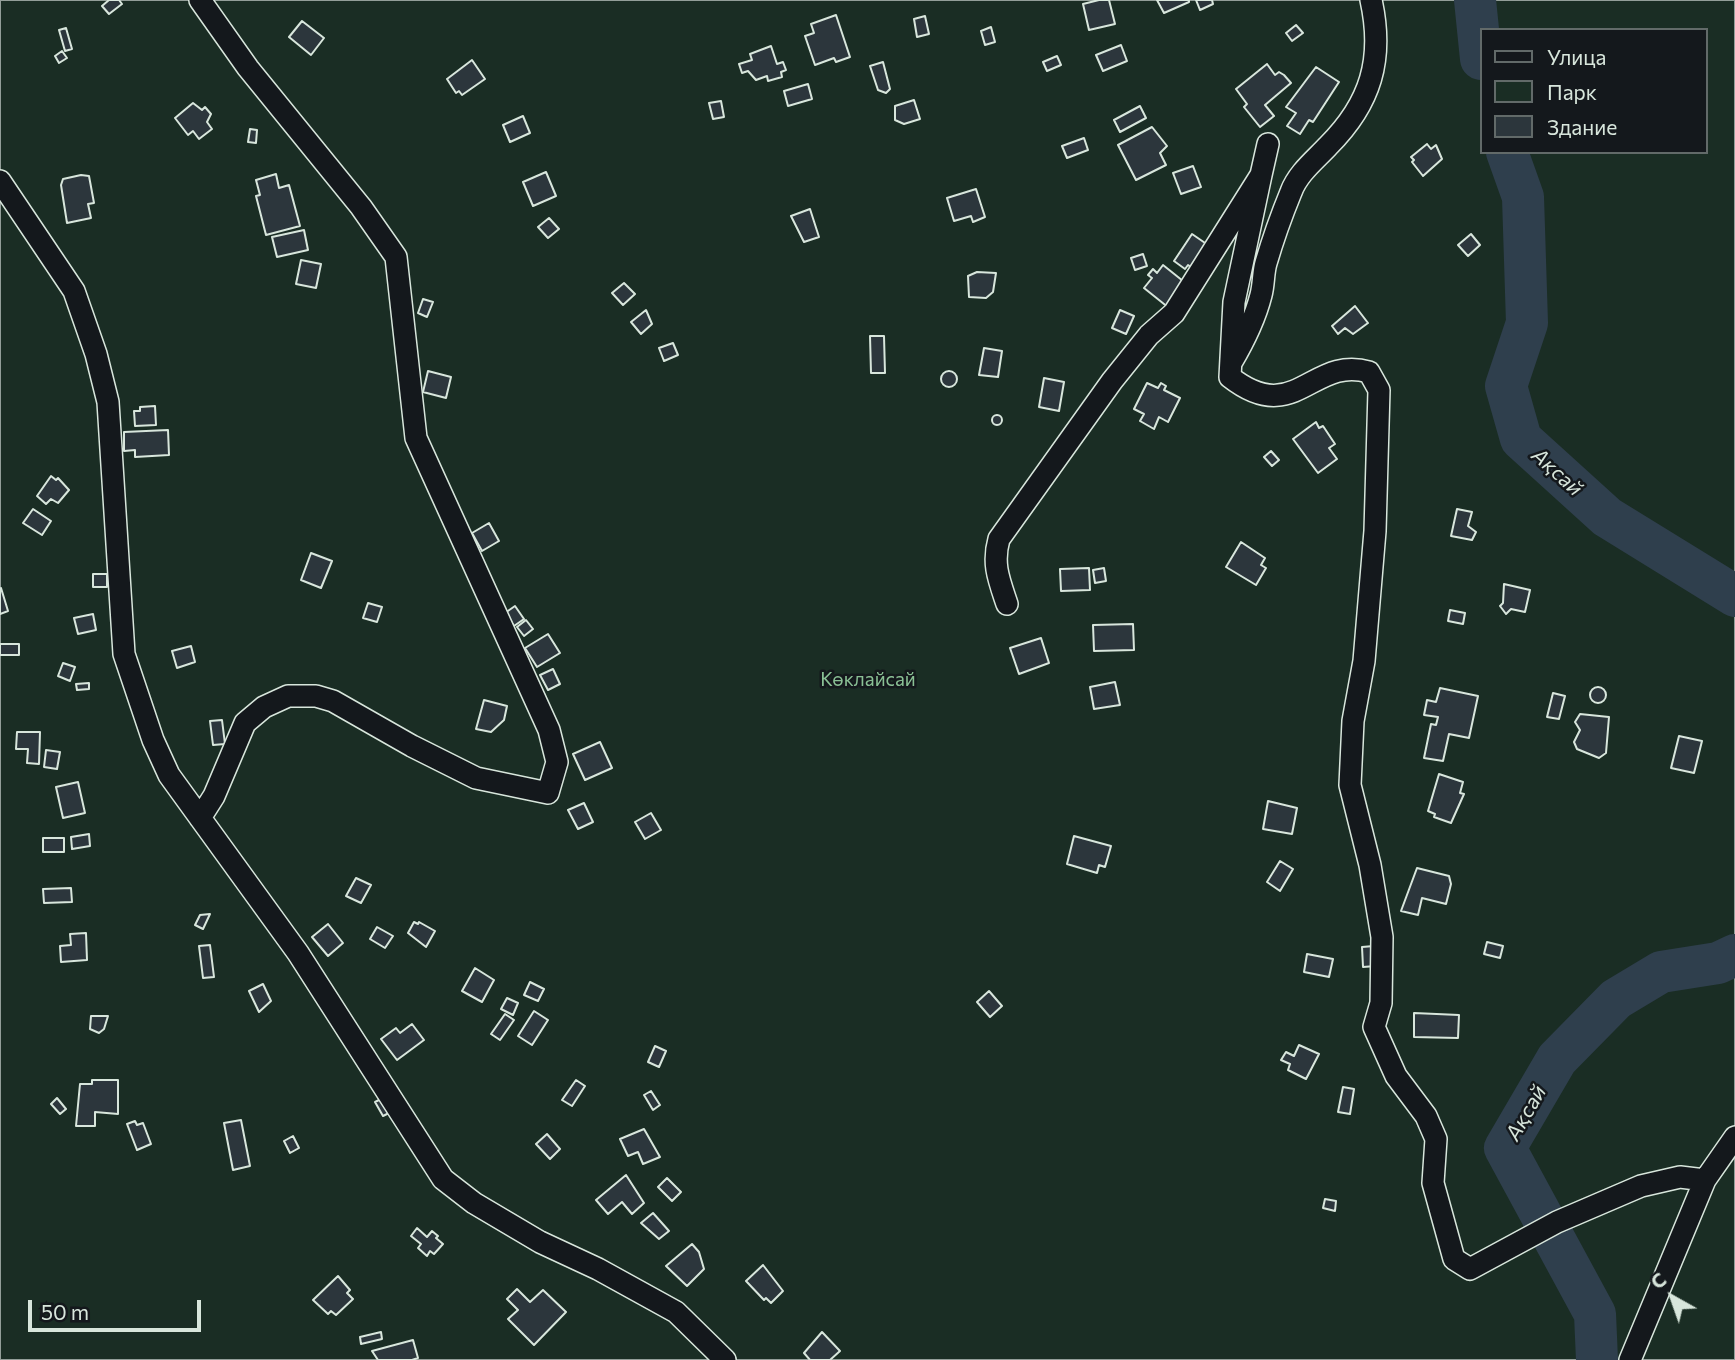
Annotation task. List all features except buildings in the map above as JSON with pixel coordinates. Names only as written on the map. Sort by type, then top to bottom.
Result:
[{"type":"street","points":[[200,0],[248,68],[361,207],[396,257],[416,438],[549,730],[557,762],[548,793],[487,780],[412,746],[333,701],[316,696],[288,696],[264,707],[245,723],[214,796],[200,818]]},
{"type":"street","points":[[1230,365],[1247,336],[1261,294],[1266,265],[1291,189],[1306,167],[1331,144],[1365,97],[1376,68],[1377,45],[1371,0]]},
{"type":"street","points":[[1268,144],[1234,302],[1230,377],[1247,391],[1279,398],[1320,378],[1355,368],[1369,372],[1379,390],[1375,531],[1364,662],[1353,721],[1350,785],[1370,866],[1382,937],[1381,1003],[1374,1027],[1396,1076],[1426,1116],[1436,1139],[1433,1183],[1454,1259],[1470,1269],[1558,1222],[1641,1186],[1680,1177],[1705,1180]]},
{"type":"street","points":[[1007,604],[994,558],[999,540],[1112,382],[1149,335],[1174,313],[1261,175]]},
{"type":"street","points":[[0,181],[74,291],[85,315],[108,402],[124,654],[156,747],[169,775],[298,953],[443,1179],[474,1203],[540,1241],[676,1312],[725,1360]]},
{"type":"street","points":[[1630,1360],[1705,1180],[1735,1137]]},
{"type":"green space","name":"Көклайсай","points":[[0,0],[1735,0],[1735,1360],[0,1360]]},
{"type":"waterway","name":"Ақсай","points":[[1475,0],[1480,49]]},
{"type":"waterway","name":"Ақсай","points":[[1508,154],[1523,197],[1527,323],[1506,386],[1521,439],[1607,517],[1735,596]]},
{"type":"waterway","name":"Ақсай","points":[[1597,1360],[1595,1314],[1505,1148],[1557,1059],[1616,999],[1661,972],[1718,963],[1735,955]]}]
